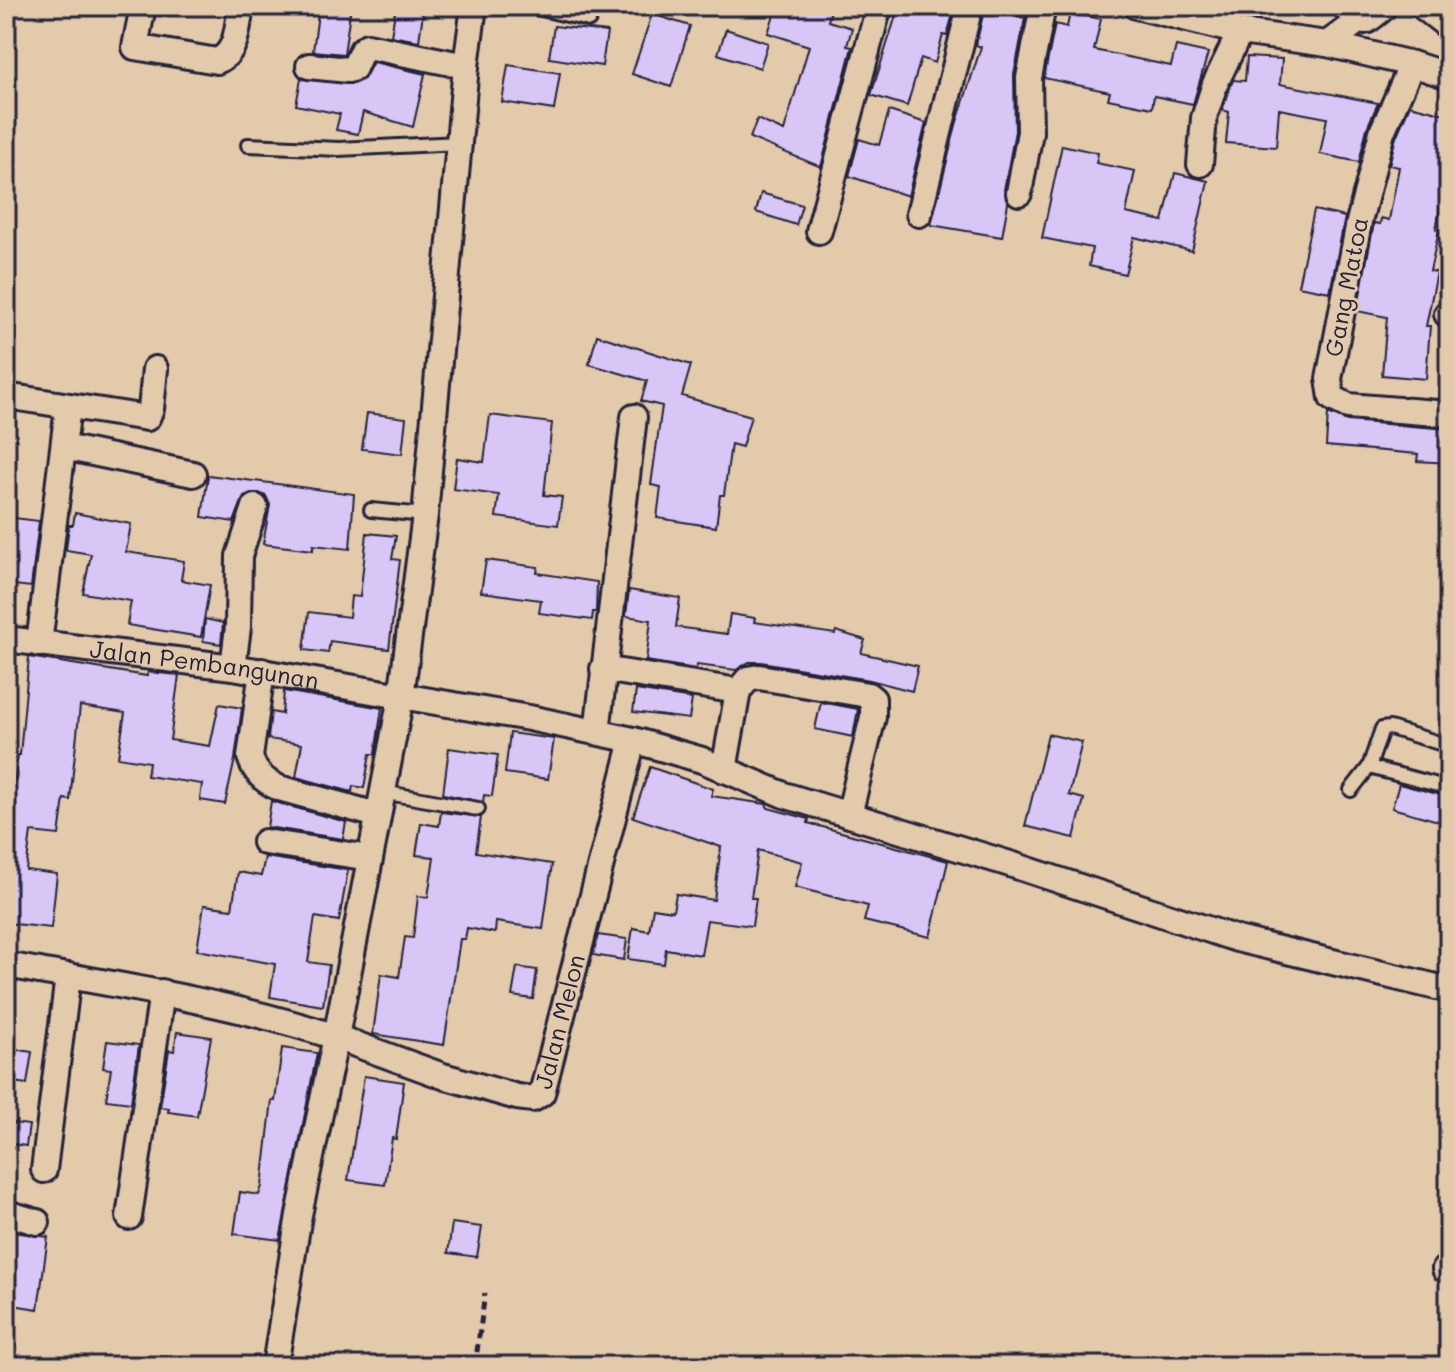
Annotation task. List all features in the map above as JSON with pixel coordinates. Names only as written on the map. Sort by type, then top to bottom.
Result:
[{"type":"street","points":[[143,6],[135,47],[217,61],[228,56],[234,44],[241,6]]},
{"type":"street","points":[[275,1366],[299,1215],[401,697],[425,515],[474,6]]},
{"type":"street","points":[[819,231],[879,6]]},
{"type":"street","points":[[919,214],[970,6]]},
{"type":"street","points":[[1019,193],[1030,132],[1029,78],[1043,6]]},
{"type":"street","points":[[1136,6],[1240,32],[1327,44],[1449,76]]},
{"type":"street","points":[[1422,6],[1449,27]]},
{"type":"street","points":[[1327,44],[1365,9]]},
{"type":"street","points":[[1200,164],[1204,118],[1215,84],[1240,32]]},
{"type":"street","points":[[309,66],[354,68],[367,46],[466,66]]},
{"type":"street","name":"Gang Matoa","points":[[1412,64],[1378,147],[1359,222],[1329,379],[1332,398],[1348,406],[1449,414]]},
{"type":"street","points":[[6,396],[147,418],[151,409],[155,369]]},
{"type":"street","points":[[39,644],[68,407]]},
{"type":"street","points":[[597,732],[634,417]]},
{"type":"street","points":[[64,447],[193,474]]},
{"type":"street","points":[[233,667],[238,627],[239,556],[255,507]]},
{"type":"street","name":"Jalan Pembangunan","points":[[7,645],[39,644],[262,671],[633,740],[702,760],[784,795],[1010,864],[1237,939],[1449,990]]},
{"type":"street","points":[[603,669],[738,691]]},
{"type":"street","points":[[262,671],[250,757],[254,769],[266,782],[279,788],[380,804]]},
{"type":"street","points":[[724,770],[738,691],[748,679],[759,677],[868,695],[873,699],[873,717],[849,815]]},
{"type":"street","name":"Jalan Melon","points":[[336,1037],[443,1076],[517,1097],[533,1099],[542,1093],[633,740]]},
{"type":"street","points":[[265,842],[370,858]]},
{"type":"street","points":[[6,965],[162,992],[336,1037]]},
{"type":"street","points":[[44,1170],[68,976]]},
{"type":"street","points":[[129,1217],[162,992]]},
{"type":"street","points":[[6,1213],[37,1222]]},
{"type":"lane","points":[[528,6],[589,20]]},
{"type":"lane","points":[[248,145],[339,149],[459,143]]},
{"type":"lane","points":[[371,510],[425,515]]},
{"type":"lane","points":[[1351,790],[1369,767],[1382,729],[1390,728],[1449,746]]},
{"type":"lane","points":[[1369,767],[1449,788]]},
{"type":"lane","points":[[380,804],[478,809]]},
{"type":"path","points":[[475,1366],[485,1293]]},
{"type":"building","points":[[319,6],[351,6],[344,54],[313,51]]},
{"type":"building","points":[[396,6],[424,6],[419,41],[391,36]]},
{"type":"building","points":[[777,6],[832,6],[828,21],[852,28],[847,46],[852,47],[821,167],[750,138],[757,119],[784,131],[809,46],[768,33]]},
{"type":"building","points":[[899,6],[955,6],[935,63],[921,58],[907,106],[871,95]]},
{"type":"building","points":[[985,6],[1012,6],[1009,14],[1025,18],[1014,75],[1015,131],[1004,190],[1008,203],[1002,237],[931,225],[956,125],[981,47],[976,45]]},
{"type":"building","points":[[1070,13],[1101,19],[1094,50],[1171,66],[1176,46],[1208,53],[1193,104],[1154,96],[1152,108],[1108,99],[1110,92],[1044,78],[1055,24],[1067,27]]},
{"type":"building","points":[[652,14],[690,26],[671,87],[632,74]]},
{"type":"building","points":[[554,26],[607,32],[602,66],[549,58]]},
{"type":"building","points":[[726,29],[768,43],[760,68],[718,54]]},
{"type":"building","points":[[1247,57],[1282,59],[1280,84],[1378,103],[1367,128],[1359,162],[1320,154],[1327,118],[1279,109],[1276,147],[1226,143],[1229,112],[1222,110],[1233,80],[1245,81]]},
{"type":"building","points":[[373,62],[425,74],[413,127],[363,112],[358,134],[336,130],[340,114],[296,105],[301,79],[353,84],[364,79]]},
{"type":"building","points":[[508,65],[560,73],[554,110],[502,102]]},
{"type":"building","points":[[1410,105],[1449,115],[1449,174],[1430,271],[1437,272],[1426,326],[1430,326],[1426,379],[1382,375],[1387,317],[1357,311],[1374,223],[1380,224],[1381,218],[1389,220],[1399,167],[1389,165],[1396,137]]},
{"type":"building","points":[[889,111],[926,123],[908,196],[849,176],[859,139],[879,145]]},
{"type":"building","points":[[1062,145],[1098,153],[1096,163],[1135,171],[1126,213],[1163,221],[1175,173],[1208,181],[1192,251],[1134,237],[1125,274],[1089,266],[1092,248],[1042,238]]},
{"type":"building","points":[[761,193],[802,205],[796,225],[756,212]]},
{"type":"building","points":[[1314,210],[1345,217],[1330,292],[1298,286]]},
{"type":"building","points":[[597,335],[691,365],[682,396],[751,416],[742,447],[731,444],[716,527],[657,518],[661,487],[651,485],[662,406],[641,401],[647,381],[589,364]]},
{"type":"building","points":[[367,413],[406,418],[402,454],[362,449]]},
{"type":"building","points":[[1328,413],[1347,421],[1449,429],[1449,463],[1417,461],[1418,454],[1326,446]]},
{"type":"building","points":[[490,415],[552,423],[544,495],[562,497],[558,525],[496,517],[499,495],[453,489],[457,458],[484,462]]},
{"type":"building","points":[[208,475],[354,494],[350,549],[313,545],[313,550],[263,544],[270,505],[266,496],[259,493],[244,496],[234,522],[202,517]]},
{"type":"building","points":[[75,513],[131,524],[126,552],[184,561],[181,580],[210,585],[201,637],[127,625],[131,601],[83,593],[91,554],[66,550],[69,525],[73,525]]},
{"type":"building","points":[[6,517],[39,521],[31,587],[6,584]]},
{"type":"building","points":[[367,533],[396,536],[392,559],[400,560],[389,649],[330,641],[328,653],[304,650],[309,612],[349,617],[351,596],[360,597]]},
{"type":"building","points":[[486,560],[538,567],[537,573],[597,582],[596,612],[593,612],[592,620],[539,613],[541,600],[481,592]]},
{"type":"building","points":[[629,590],[680,598],[676,627],[727,634],[730,614],[755,618],[754,622],[835,634],[836,631],[865,640],[861,653],[918,666],[912,691],[870,680],[761,662],[749,662],[736,670],[697,665],[696,669],[646,661],[651,620],[626,616]]},
{"type":"building","points":[[205,619],[223,623],[221,644],[203,641]]},
{"type":"building","points":[[29,657],[147,676],[148,672],[179,675],[170,740],[210,746],[219,704],[242,708],[225,804],[200,800],[202,784],[147,776],[149,762],[118,757],[125,713],[80,706],[70,800],[64,799],[59,835],[31,832],[26,870],[57,874],[51,928],[6,923],[6,819],[9,794],[13,794],[20,755]]},
{"type":"building","points":[[636,690],[692,699],[689,719],[633,712]]},
{"type":"building","points":[[284,691],[382,708],[375,754],[370,754],[364,788],[353,786],[352,792],[296,777],[302,744],[268,739],[271,712],[282,714]]},
{"type":"building","points":[[821,702],[858,709],[853,737],[815,729]]},
{"type":"building","points":[[510,733],[554,739],[548,779],[505,773]]},
{"type":"building","points":[[1048,734],[1082,742],[1069,795],[1084,799],[1074,838],[1025,826]]},
{"type":"building","points":[[449,748],[498,755],[492,796],[484,795],[483,802],[443,794]]},
{"type":"building","points":[[650,767],[713,789],[711,796],[766,804],[768,808],[809,819],[808,823],[948,861],[930,937],[864,921],[868,906],[795,887],[802,862],[758,850],[751,898],[756,898],[752,926],[707,920],[701,955],[666,949],[664,964],[628,959],[633,928],[649,931],[653,908],[673,911],[676,894],[714,900],[721,847],[633,817]]},
{"type":"building","points":[[1399,784],[1449,797],[1449,824],[1392,808]]},
{"type":"building","points":[[271,801],[346,822],[343,839],[267,827]]},
{"type":"building","points":[[441,812],[481,817],[476,852],[552,864],[543,929],[496,922],[495,933],[467,928],[465,939],[460,939],[444,1045],[373,1034],[381,974],[399,977],[405,937],[413,938],[418,896],[428,897],[434,857],[416,855],[421,823],[439,826]]},
{"type":"building","points":[[265,857],[348,870],[339,921],[315,917],[308,962],[329,965],[323,1006],[270,997],[275,964],[197,950],[204,905],[232,909],[238,872],[261,876]]},
{"type":"building","points":[[598,935],[627,939],[624,960],[593,955]]},
{"type":"building","points":[[517,967],[537,970],[533,999],[512,996]]},
{"type":"building","points":[[177,1032],[211,1037],[197,1116],[168,1112],[169,1108],[160,1107],[169,1050],[174,1051]]},
{"type":"building","points":[[107,1041],[139,1045],[131,1103],[106,1100],[111,1069],[103,1068]]},
{"type":"building","points":[[6,1048],[32,1052],[27,1084],[6,1081]]},
{"type":"building","points":[[282,1048],[317,1053],[280,1240],[234,1234],[240,1192],[259,1195],[262,1186],[272,1100],[275,1101]]},
{"type":"building","points":[[364,1076],[404,1082],[396,1139],[392,1138],[385,1185],[348,1180]]},
{"type":"building","points":[[6,1122],[29,1125],[26,1146],[6,1143]]},
{"type":"building","points":[[452,1223],[482,1227],[477,1257],[448,1253]]},
{"type":"building","points":[[6,1231],[48,1237],[38,1309],[6,1304]]}]
